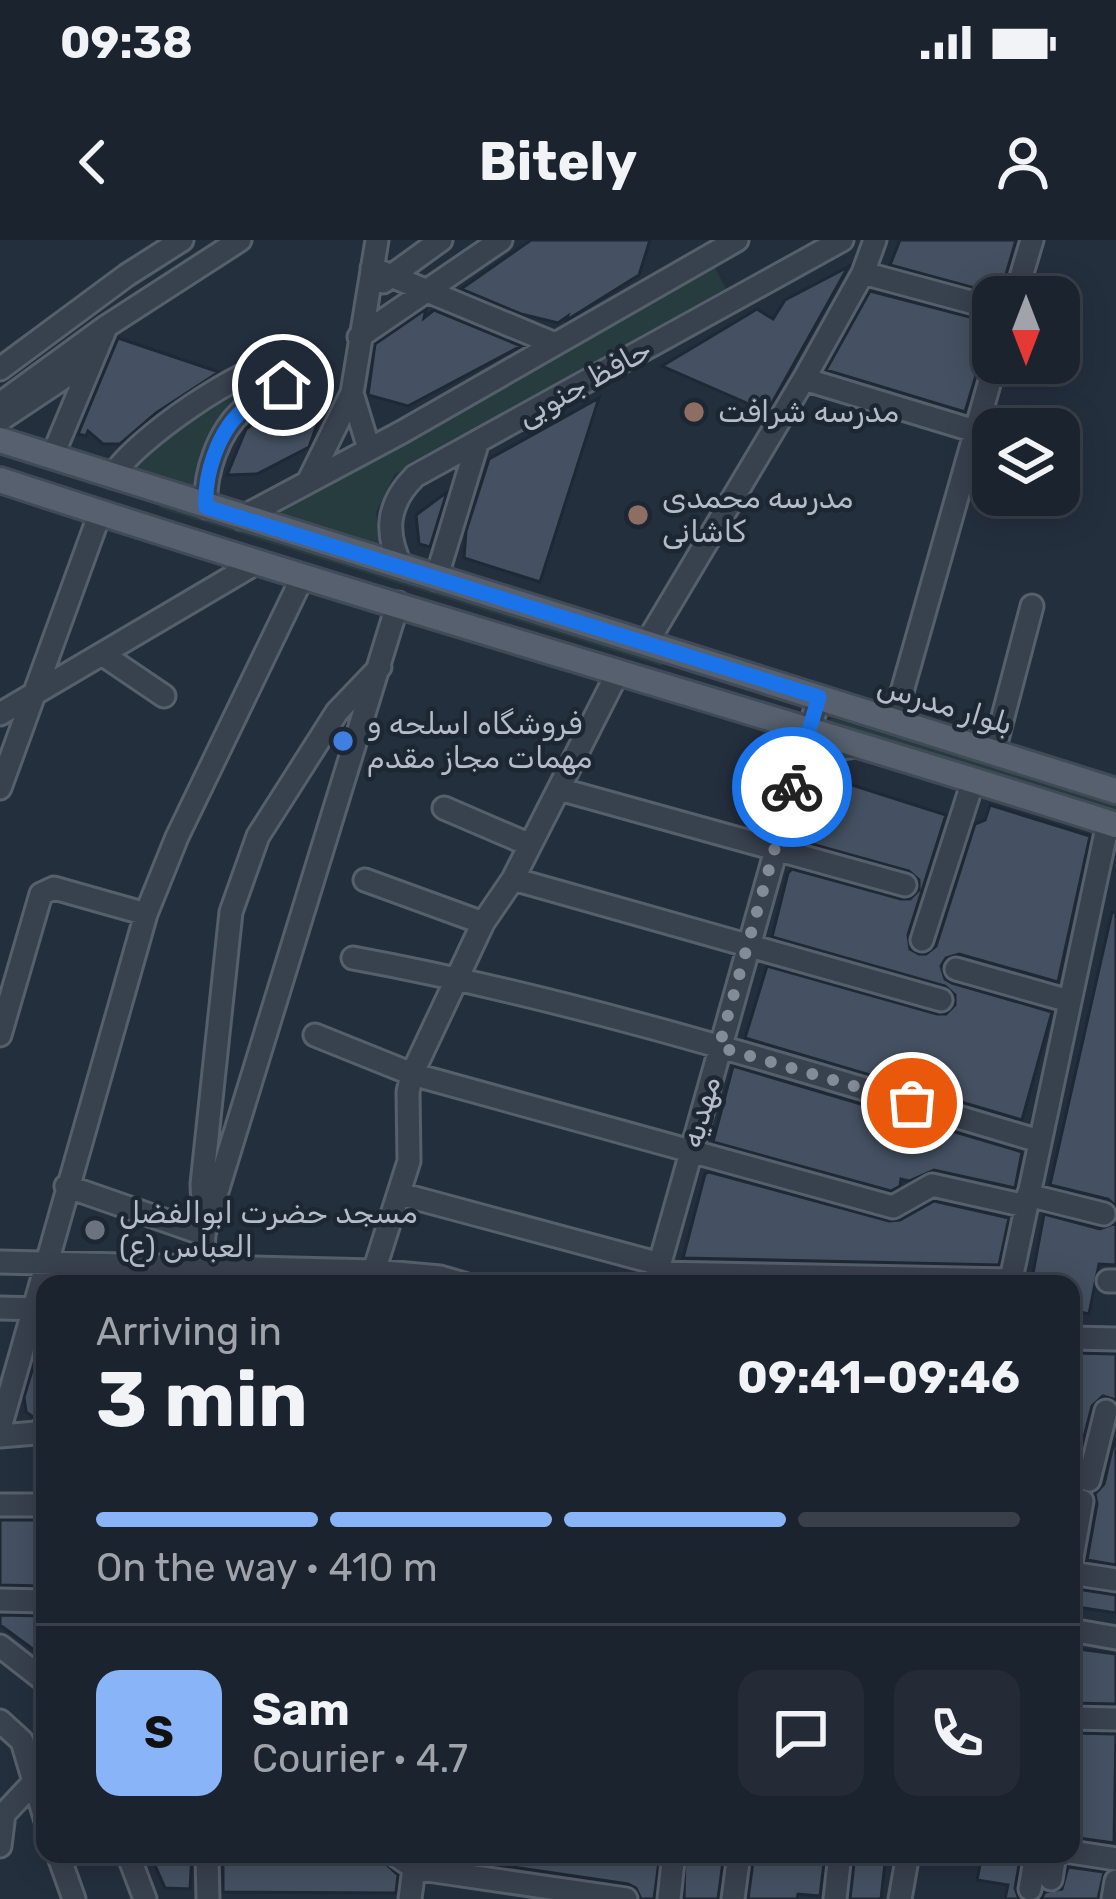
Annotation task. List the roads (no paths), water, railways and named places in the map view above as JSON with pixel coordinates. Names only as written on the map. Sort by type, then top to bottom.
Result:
[{"type":"main road","name":"بلوار مدرس","points":[[0,440],[1116,790]]},
{"type":"main road","points":[[0,480],[256,563],[1112,824]]},
{"type":"street","points":[[0,369],[182,240]]},
{"type":"street","points":[[0,404],[107,326],[240,240]]},
{"type":"street","points":[[377,240],[382,272]]},
{"type":"street","points":[[308,482],[352,393],[367,293],[382,272],[441,240]]},
{"type":"street","points":[[358,337],[501,240]]},
{"type":"street","name":"حافظ جنوبی","points":[[241,518],[737,240]]},
{"type":"street","name":"حافظ جنوبی","points":[[402,568],[392,550],[389,522],[400,491],[416,476],[842,240]]},
{"type":"street","points":[[646,644],[804,379],[863,272],[875,240]]},
{"type":"street","points":[[1021,276],[1031,240]]},
{"type":"street","points":[[382,272],[555,344]]},
{"type":"street","points":[[863,272],[972,302]]},
{"type":"street","points":[[127,275],[123,292],[142,304]]},
{"type":"street","points":[[52,457],[107,326]]},
{"type":"street","points":[[0,420],[94,358]]},
{"type":"street","points":[[112,477],[122,460],[150,435],[253,371],[283,361],[293,370],[292,377],[241,412],[226,433],[212,463],[206,507]]},
{"type":"street","points":[[804,379],[972,430]]},
{"type":"street","points":[[352,393],[369,449]]},
{"type":"street","points":[[436,579],[478,441]]},
{"type":"street","points":[[894,721],[972,442]]},
{"type":"street","points":[[1,782],[100,513]]},
{"type":"street","points":[[0,714],[256,563]]},
{"type":"street","points":[[43,1275],[146,914],[177,837],[303,576]]},
{"type":"street","points":[[204,1234],[398,603]]},
{"type":"street","points":[[994,751],[1032,606]]},
{"type":"street","points":[[102,654],[164,696]]},
{"type":"street","points":[[202,1268],[202,1184],[231,912],[258,836],[338,712],[380,667]]},
{"type":"street","points":[[374,1271],[409,1160],[412,1074],[483,923],[513,879],[618,673]]},
{"type":"street","name":"مهدیه","points":[[657,1274],[819,697]]},
{"type":"street","points":[[764,719],[786,737],[793,785]]},
{"type":"street","points":[[793,785],[810,759],[824,751],[858,746]]},
{"type":"street","points":[[922,940],[973,781]]},
{"type":"street","points":[[559,789],[905,885]]},
{"type":"street","points":[[444,808],[530,845]]},
{"type":"street","points":[[1011,1275],[1112,824]]},
{"type":"street","points":[[513,879],[941,1000]]},
{"type":"street","points":[[365,880],[483,923]]},
{"type":"street","points":[[0,1036],[46,889],[146,914]]},
{"type":"street","points":[[353,958],[457,977],[719,1047],[1039,1141]]},
{"type":"street","points":[[956,969],[1069,1001]]},
{"type":"street","points":[[315,1035],[412,1074],[893,1207],[932,1185],[1104,1214]]},
{"type":"street","points":[[67,1186],[204,1234]]},
{"type":"street","points":[[400,1194],[657,1274],[701,1275]]},
{"type":"street","points":[[0,1262],[418,1275]]},
{"type":"street","points":[[0,1308],[36,1308]]},
{"type":"street","points":[[36,1318],[0,1432],[36,1433]]},
{"type":"street","points":[[1080,1338],[1116,1339]]},
{"type":"street","points":[[1080,1516],[1106,1411]]},
{"type":"street","points":[[0,1505],[36,1505]]},
{"type":"street","points":[[1080,1574],[1116,1580]]},
{"type":"street","points":[[0,1600],[36,1601]]},
{"type":"street","points":[[1080,1632],[1116,1638]]},
{"type":"street","points":[[0,1646],[36,1675]]},
{"type":"street","points":[[1080,1718],[1116,1719]]},
{"type":"street","points":[[0,1720],[20,1737],[36,1792]]},
{"type":"street","points":[[0,1846],[4,1806],[33,1784]]},
{"type":"street","points":[[1080,1853],[1116,1859]]},
{"type":"street","points":[[61,1863],[74,1899]]},
{"type":"street","points":[[131,1863],[145,1899]]},
{"type":"street","points":[[207,1863],[208,1899]]},
{"type":"street","points":[[407,1863],[414,1868],[626,1899]]},
{"type":"street","points":[[669,1899],[673,1863]]},
{"type":"street","points":[[733,1899],[738,1863]]},
{"type":"street","points":[[835,1899],[839,1863]]},
{"type":"street","points":[[900,1899],[906,1863]]},
{"type":"street","points":[[1038,1863],[1041,1884],[1051,1863]]},
{"type":"street","points":[[410,1899],[414,1868]]},
{"type":"street","points":[[1113,1899],[1116,1881]]},
{"type":"place","name":"مدرسه شرافت","points":[[694,412]]},
{"type":"place","name":"مدرسه محمدی کاشانی","points":[[638,515]]},
{"type":"place","name":"فروشگاه اسلحه و مهمات مجاز مقدم","points":[[343,741]]},
{"type":"place","name":"مسجد حضرت ابوالفضل العباس (ع)","points":[[95,1230]]}]
